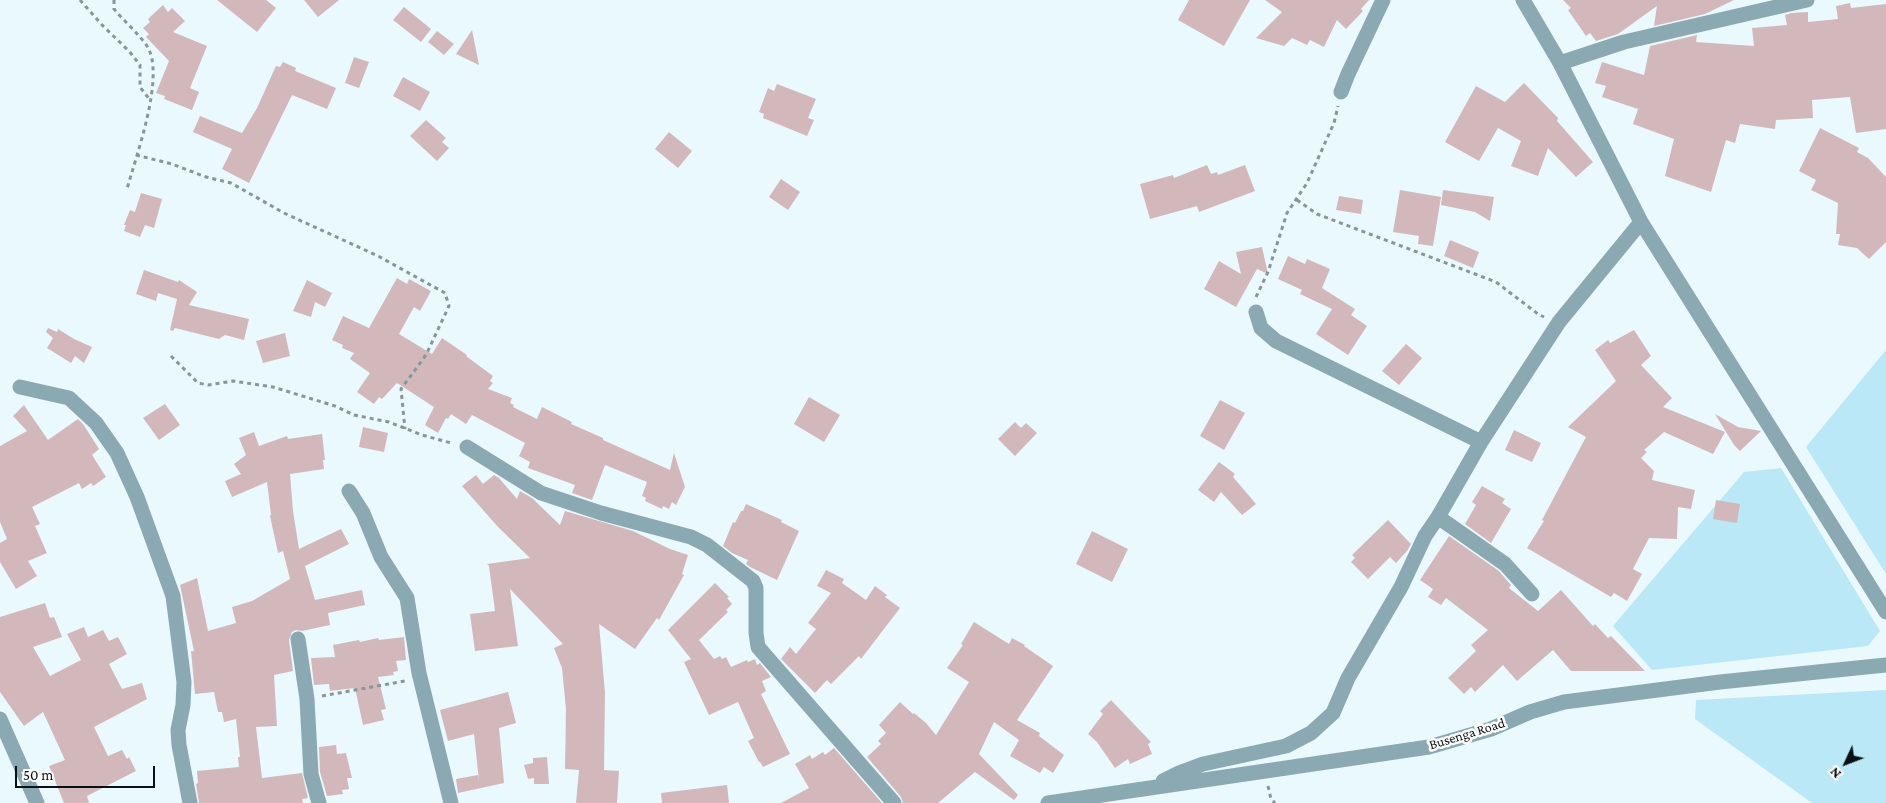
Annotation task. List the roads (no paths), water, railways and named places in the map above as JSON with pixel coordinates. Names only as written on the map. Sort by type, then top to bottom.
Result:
[{"type":"street","points":[[1342,92],[1348,74],[1383,0]]},
{"type":"street","points":[[1522,0],[1560,63],[1641,222],[1886,612]]},
{"type":"street","points":[[1560,63],[1624,42],[1807,0]]},
{"type":"street","points":[[1152,787],[1179,773],[1203,764],[1286,746],[1311,733],[1333,714],[1348,678],[1401,587],[1425,536],[1481,442],[1559,322],[1641,222]]},
{"type":"street","points":[[1256,312],[1261,328],[1276,341],[1481,442]]},
{"type":"street","points":[[20,387],[69,398],[96,423],[117,454],[137,497],[173,596],[184,682],[178,745],[190,803]]},
{"type":"street","points":[[466,447],[541,493],[601,513],[691,538],[708,545],[753,582],[756,588],[758,648],[894,803]]},
{"type":"street","points":[[349,490],[363,513],[381,557],[407,598],[420,679],[451,803]]},
{"type":"street","points":[[1438,517],[1505,564],[1532,594]]},
{"type":"street","points":[[298,639],[307,699],[311,774],[319,803]]},
{"type":"street","name":"Busenga Road","points":[[1048,803],[1429,746],[1491,729],[1530,712],[1564,702],[1720,682],[1886,665]]},
{"type":"street","points":[[0,719],[37,803]]}]
